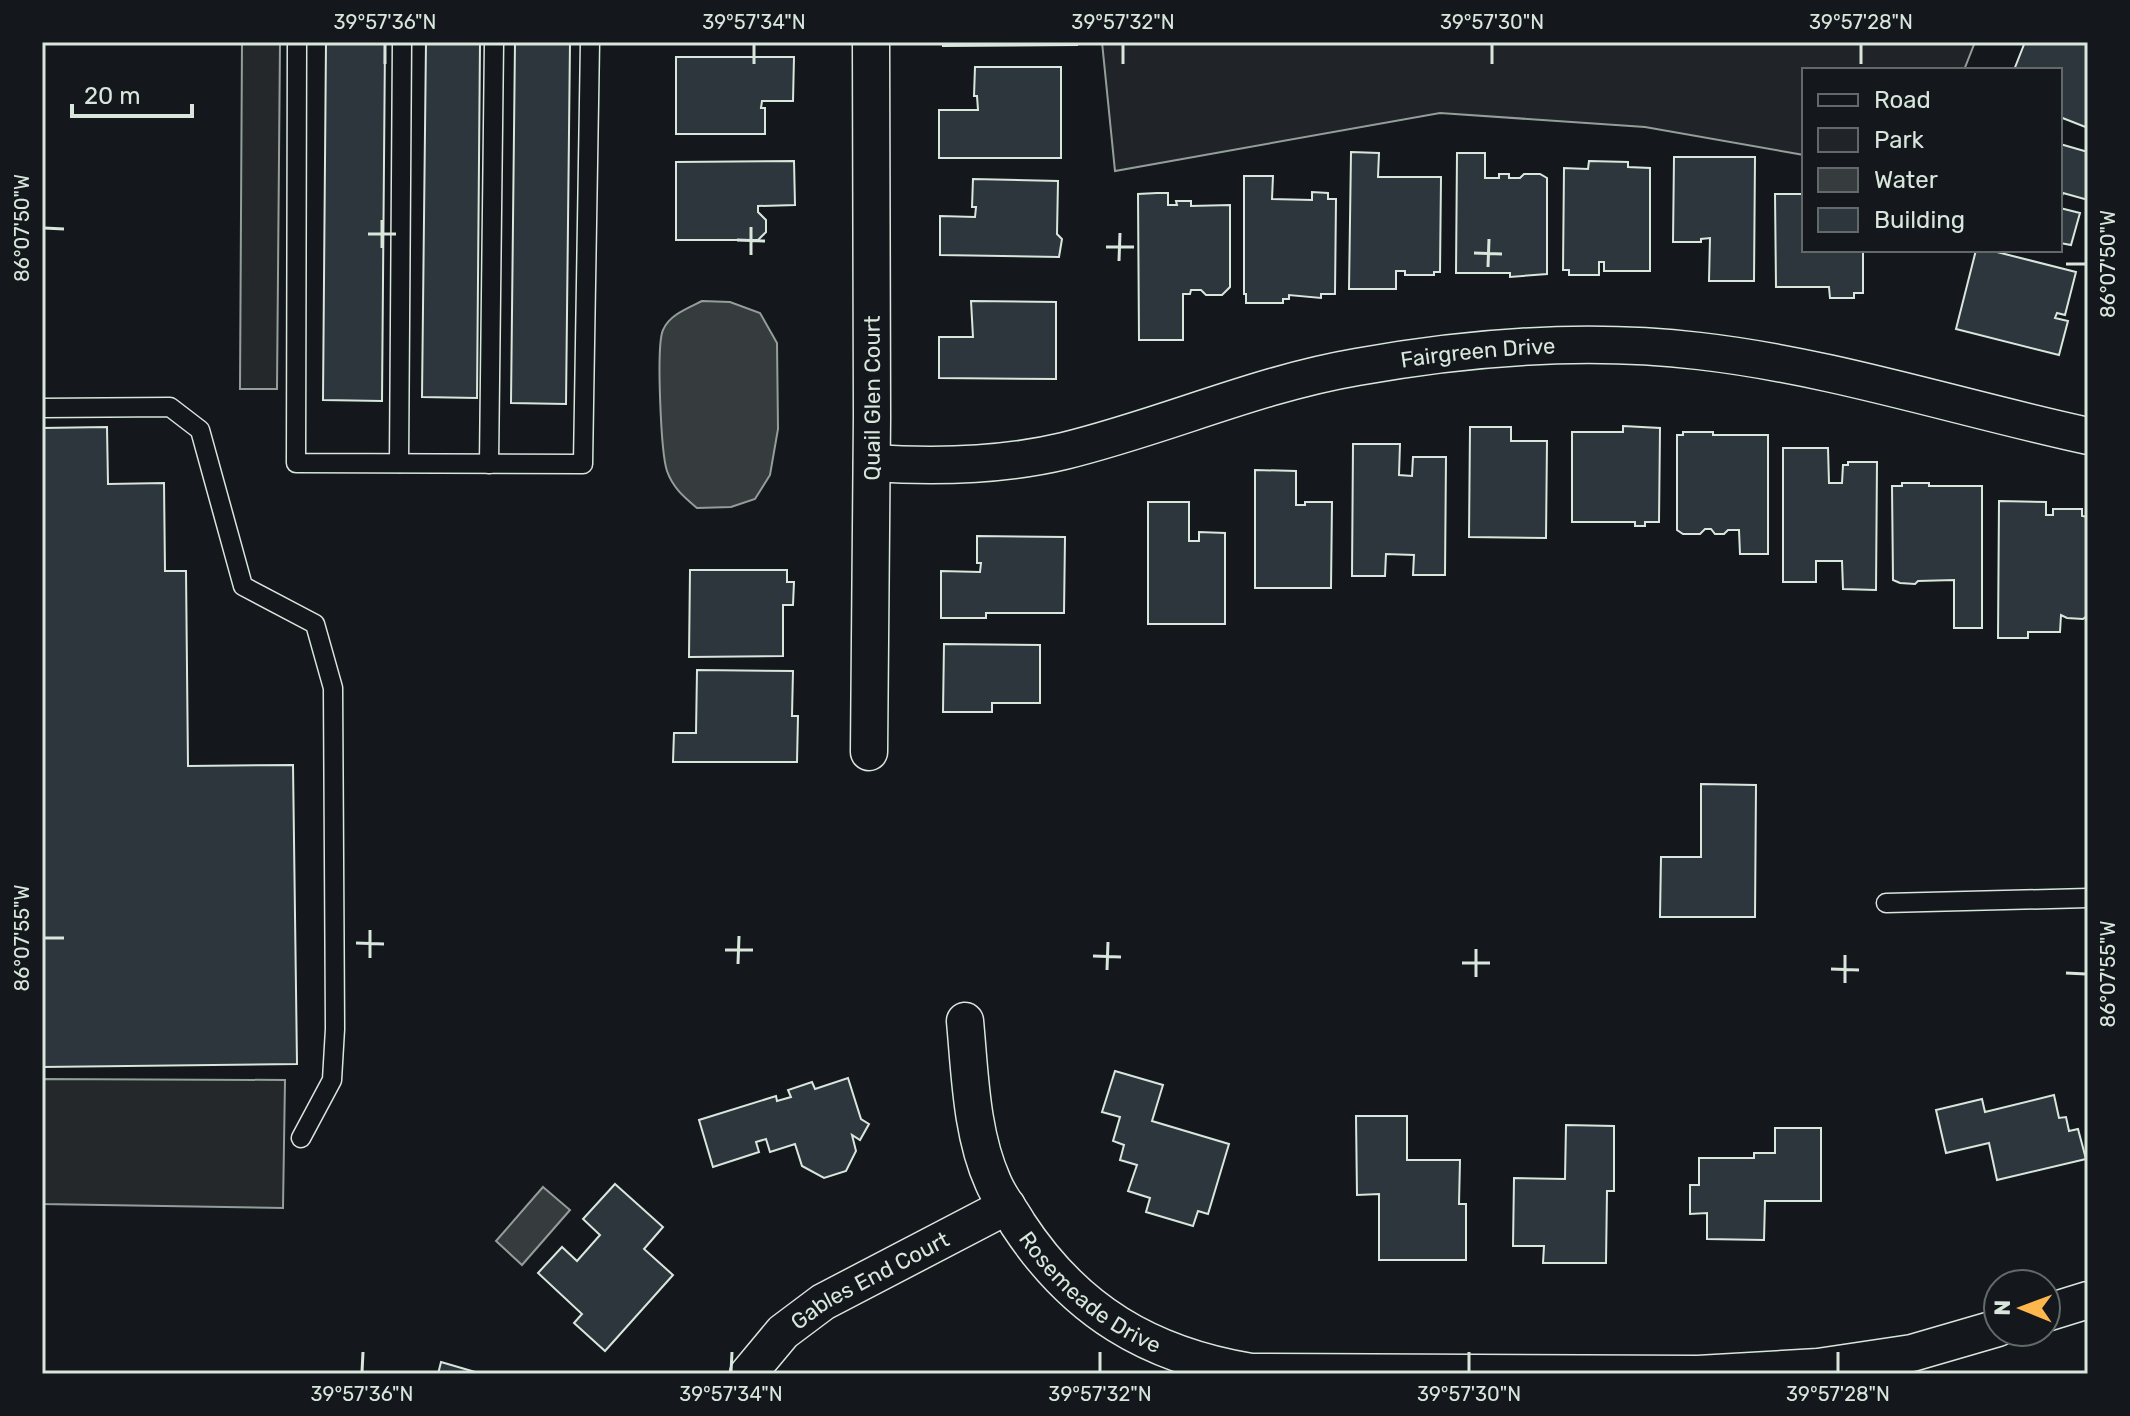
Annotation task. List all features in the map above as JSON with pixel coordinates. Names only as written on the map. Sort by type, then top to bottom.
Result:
[{"type":"street","name":"Quail Glen Court","points":[[869,752],[871,42]]},
{"type":"street","name":"Fairgreen Drive","points":[[872,463],[928,467],[1028,458],[1066,451],[1258,392],[1355,367],[1450,354],[1539,347],[1647,346],[1703,351],[1938,398],[2088,436]]},
{"type":"street","name":"Rosemeade Drive","points":[[965,1021],[972,1098],[982,1151],[993,1183],[1007,1206],[1040,1257],[1068,1286],[1099,1312],[1143,1340],[1180,1356],[1251,1372],[1698,1374],[1818,1367],[1912,1353],[1982,1333]]},
{"type":"street","name":"Gables End Court","points":[[748,1374],[783,1332],[823,1302],[1007,1206]]},
{"type":"street","points":[[2062,1308],[2088,1300]]},
{"type":"lane","points":[[297,42],[296,463],[489,464],[583,464],[590,42]]},
{"type":"lane","points":[[399,463],[402,42]]},
{"type":"lane","points":[[489,464],[494,42]]},
{"type":"lane","points":[[42,408],[170,407],[200,430],[243,586],[315,624],[333,688],[335,1029],[332,1080],[301,1138]]},
{"type":"lane","points":[[1886,903],[2088,898]]},
{"type":"green space","points":[[1102,42],[1975,42],[1965,68],[1802,68],[1802,155],[1645,127],[1440,113],[1115,171]]},
{"type":"shaded area","points":[[242,42],[280,42],[277,389],[240,389]]},
{"type":"shaded area","points":[[42,1079],[285,1080],[283,1208],[42,1204]]},
{"type":"water","points":[[702,301],[730,302],[760,313],[777,343],[778,429],[770,475],[755,499],[731,507],[697,508],[672,482],[665,460],[660,377],[663,330],[674,316]]},
{"type":"water","points":[[543,1187],[570,1210],[522,1265],[496,1241]]},
{"type":"building","points":[[326,42],[385,42],[382,401],[323,400]]},
{"type":"building","points":[[426,42],[480,42],[477,398],[422,397]]},
{"type":"building","points":[[515,42],[570,42],[566,404],[511,403]]},
{"type":"building","points":[[943,42],[1077,42],[1077,45],[943,46]]},
{"type":"building","points":[[2025,42],[2088,42],[2088,128],[2062,118],[2062,68],[2015,68]]},
{"type":"building","points":[[676,57],[794,57],[793,101],[762,101],[765,134],[676,134]]},
{"type":"building","points":[[975,67],[1061,67],[1061,158],[939,158],[939,110],[978,110],[977,96],[974,96]]},
{"type":"building","points":[[2062,145],[2088,152],[2088,200],[2063,193],[2062,196]]},
{"type":"building","points":[[1351,152],[1379,153],[1378,177],[1441,177],[1440,272],[1434,272],[1434,275],[1405,275],[1405,271],[1396,271],[1396,289],[1349,289]]},
{"type":"building","points":[[1457,153],[1485,153],[1485,178],[1499,178],[1499,174],[1520,178],[1524,174],[1540,174],[1547,178],[1547,274],[1510,277],[1510,273],[1456,273]]},
{"type":"building","points":[[1674,157],[1755,157],[1754,281],[1709,281],[1710,238],[1701,239],[1701,242],[1673,242]]},
{"type":"building","points":[[794,161],[795,205],[758,206],[758,212],[766,220],[766,232],[758,240],[676,240],[676,162]]},
{"type":"building","points":[[1589,161],[1628,162],[1628,167],[1650,168],[1650,271],[1604,271],[1604,262],[1599,262],[1599,275],[1569,275],[1569,270],[1563,270],[1564,168],[1588,169]]},
{"type":"building","points":[[1244,176],[1273,176],[1272,199],[1312,200],[1312,192],[1328,193],[1328,199],[1336,199],[1335,294],[1321,294],[1321,298],[1289,295],[1283,303],[1246,303]]},
{"type":"building","points":[[973,179],[1058,181],[1057,234],[1062,239],[1059,257],[940,255],[940,216],[975,217],[976,207],[972,207]]},
{"type":"building","points":[[1168,193],[1168,205],[1177,205],[1176,201],[1191,201],[1191,206],[1230,205],[1230,287],[1222,295],[1206,295],[1201,290],[1183,294],[1183,340],[1139,340],[1138,194]]},
{"type":"building","points":[[1775,194],[1802,194],[1802,252],[1863,252],[1863,293],[1854,293],[1854,298],[1830,298],[1829,287],[1776,287]]},
{"type":"building","points":[[2062,208],[2080,213],[2071,245],[2062,243]]},
{"type":"building","points":[[1975,252],[1997,252],[2076,272],[2065,315],[2057,313],[2055,318],[2068,321],[2059,355],[1956,329]]},
{"type":"building","points":[[971,301],[1056,302],[1056,379],[939,378],[939,337],[973,337]]},
{"type":"building","points":[[1623,426],[1660,428],[1659,522],[1635,526],[1635,522],[1572,522],[1572,432],[1623,432]]},
{"type":"building","points":[[107,427],[108,484],[164,483],[165,571],[186,571],[188,766],[293,765],[297,1064],[42,1067],[42,428]]},
{"type":"building","points":[[1470,427],[1511,427],[1511,441],[1547,441],[1546,538],[1469,537]]},
{"type":"building","points":[[1683,432],[1768,435],[1768,554],[1740,554],[1739,530],[1715,534],[1711,529],[1705,529],[1700,534],[1683,534],[1677,530],[1677,435],[1683,435]]},
{"type":"building","points":[[1353,444],[1400,444],[1399,475],[1412,476],[1413,457],[1446,457],[1445,575],[1413,575],[1414,555],[1386,554],[1385,576],[1352,576]]},
{"type":"building","points":[[1783,448],[1828,448],[1829,483],[1842,483],[1843,465],[1848,465],[1848,462],[1877,462],[1876,590],[1843,589],[1842,561],[1816,561],[1816,582],[1783,582]]},
{"type":"building","points":[[1255,470],[1296,471],[1296,505],[1332,502],[1331,588],[1255,588]]},
{"type":"building","points":[[1902,483],[1982,486],[1982,628],[1954,628],[1954,580],[1918,581],[1915,584],[1893,580],[1892,486],[1902,486]]},
{"type":"building","points":[[1999,501],[2046,502],[2046,515],[2053,515],[2053,509],[2082,509],[2082,516],[2088,517],[2088,615],[2083,619],[2061,615],[2060,632],[2028,632],[2028,638],[1998,638]]},
{"type":"building","points":[[1148,502],[1189,502],[1189,541],[1199,541],[1199,532],[1225,533],[1225,624],[1148,624]]},
{"type":"building","points":[[977,536],[1065,537],[1064,613],[986,613],[986,618],[941,618],[941,571],[980,572]]},
{"type":"building","points":[[690,570],[787,570],[787,582],[794,582],[793,605],[783,605],[783,656],[689,657]]},
{"type":"building","points":[[944,644],[1040,645],[1040,703],[992,703],[992,712],[943,712]]},
{"type":"building","points":[[697,670],[793,671],[792,716],[798,716],[797,762],[673,762],[674,733],[696,733]]},
{"type":"building","points":[[1701,784],[1756,785],[1755,917],[1660,917],[1661,857],[1701,857]]},
{"type":"building","points":[[1115,1071],[1163,1085],[1152,1121],[1229,1144],[1208,1214],[1198,1211],[1193,1226],[1146,1212],[1150,1198],[1128,1191],[1137,1165],[1120,1160],[1124,1145],[1113,1141],[1120,1117],[1102,1112]]},
{"type":"building","points":[[848,1078],[861,1119],[869,1124],[860,1140],[852,1135],[856,1151],[846,1171],[824,1178],[802,1166],[795,1144],[770,1152],[766,1139],[756,1142],[759,1152],[713,1167],[699,1120],[776,1096],[777,1101],[791,1097],[788,1090],[812,1082],[815,1089]]},
{"type":"building","points":[[2054,1095],[2059,1118],[2066,1117],[2069,1131],[2078,1129],[2086,1159],[1997,1180],[1989,1143],[1946,1153],[1936,1110],[1982,1099],[1985,1112]]},
{"type":"building","points":[[1356,1116],[1407,1116],[1407,1160],[1460,1160],[1459,1204],[1466,1204],[1466,1260],[1379,1260],[1379,1194],[1357,1195]]},
{"type":"building","points":[[1566,1125],[1614,1126],[1614,1191],[1607,1191],[1606,1263],[1543,1263],[1544,1246],[1513,1246],[1514,1178],[1565,1179]]},
{"type":"building","points":[[1775,1128],[1821,1128],[1821,1201],[1765,1201],[1764,1240],[1707,1239],[1707,1213],[1690,1214],[1690,1185],[1699,1185],[1699,1158],[1754,1158],[1754,1153],[1775,1153]]},
{"type":"building","points":[[615,1184],[663,1227],[644,1249],[673,1275],[605,1351],[574,1323],[582,1314],[538,1273],[562,1247],[577,1261],[600,1235],[583,1219]]},
{"type":"building","points":[[441,1362],[482,1374],[438,1374]]}]
